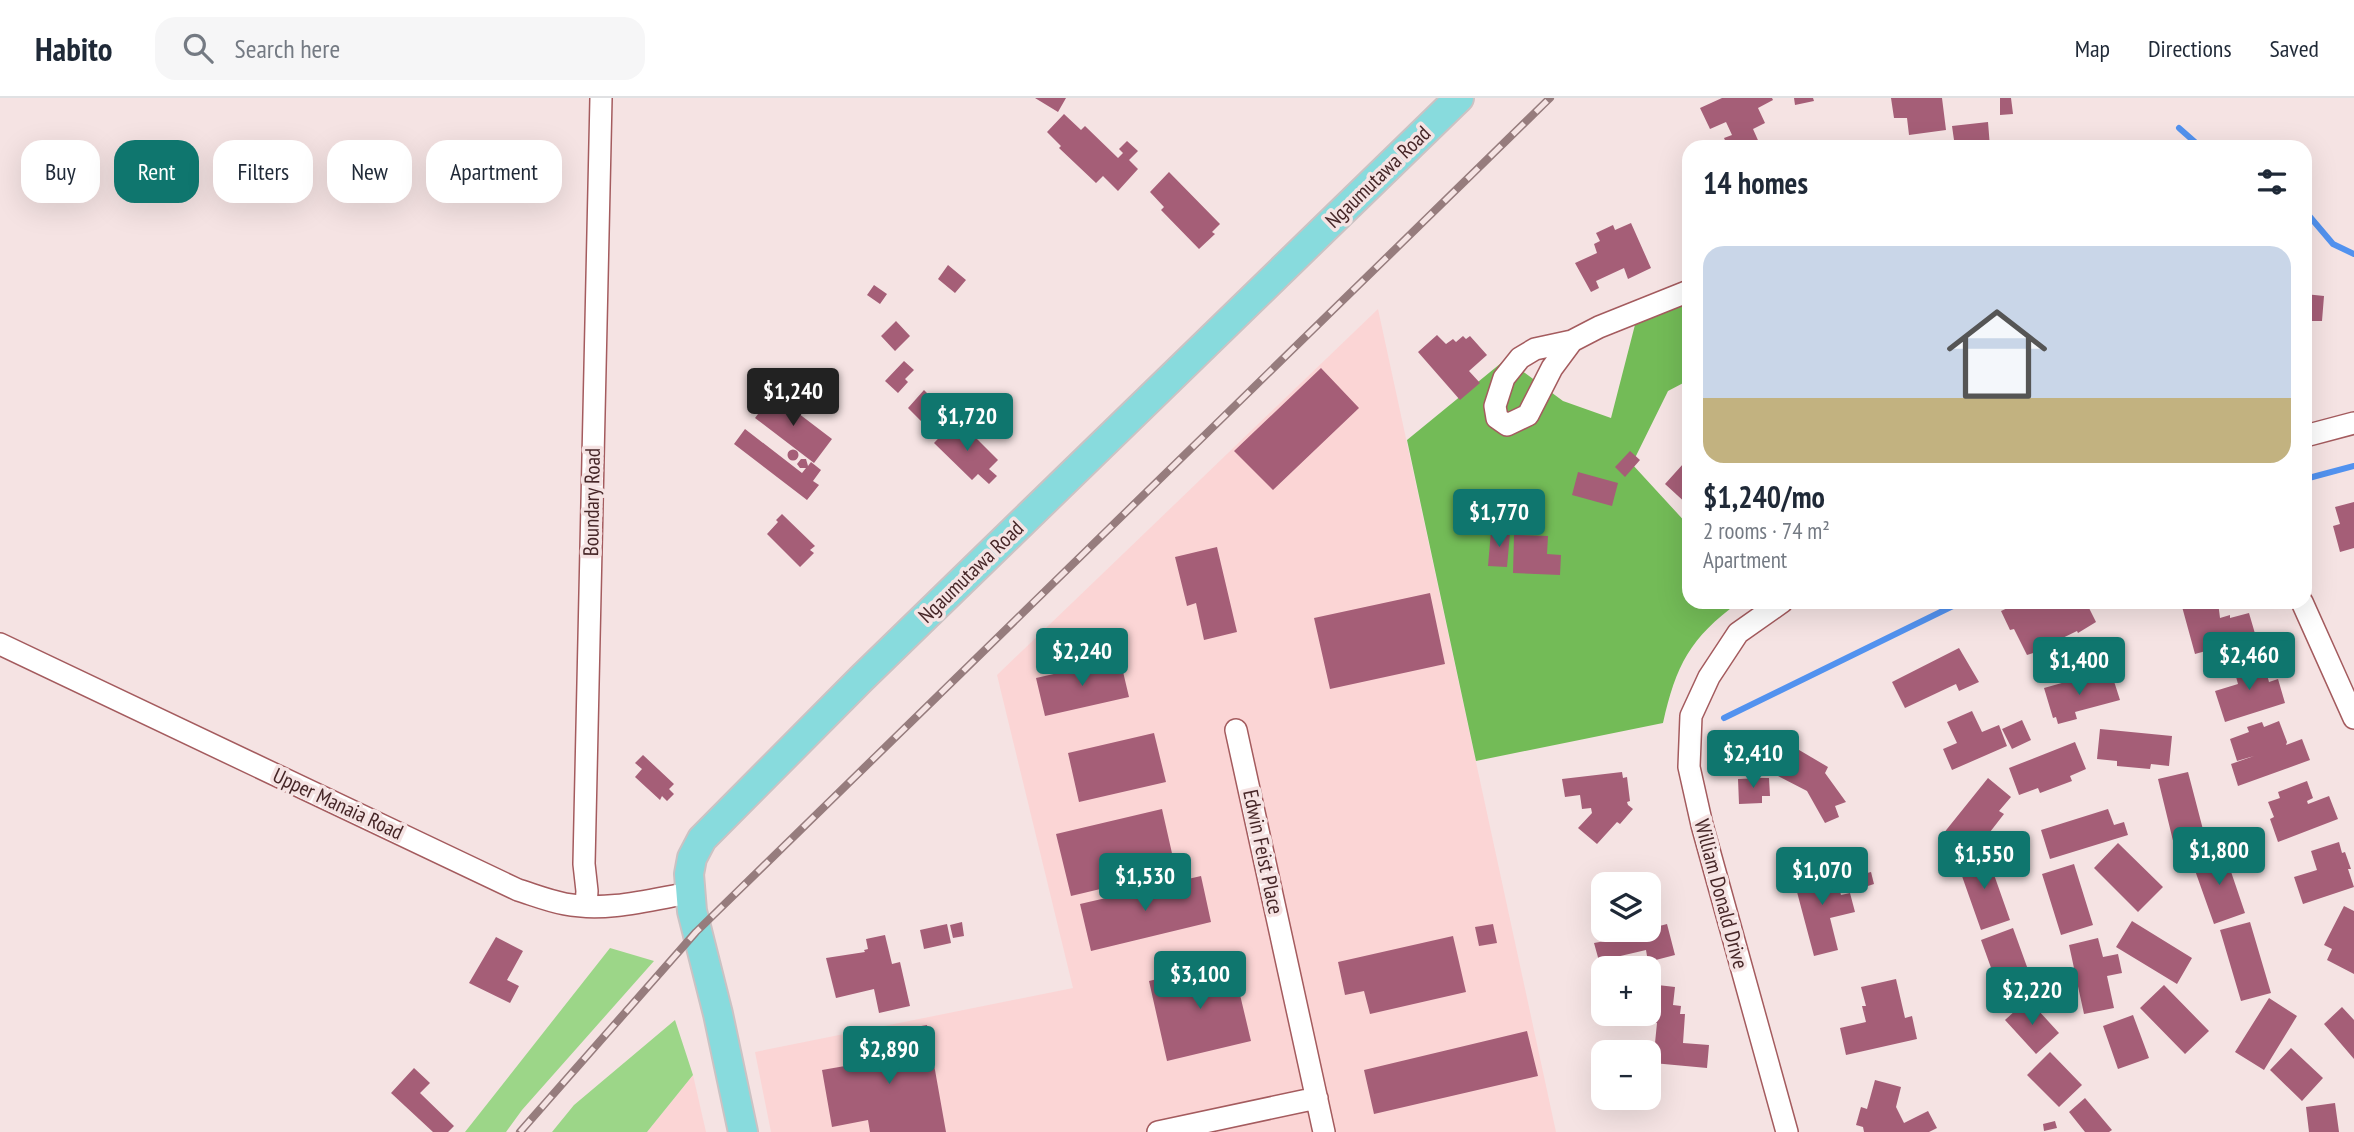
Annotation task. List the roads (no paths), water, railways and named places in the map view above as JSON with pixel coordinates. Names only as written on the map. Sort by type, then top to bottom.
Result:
[{"type":"main road","name":"Ngaumutawa Road","points":[[743,1132],[690,893],[692,858],[702,839],[1044,501],[1459,98]]},
{"type":"street","name":"Boundary Road","points":[[586,906],[584,852],[601,98]]},
{"type":"street","points":[[1572,341],[1682,294]]},
{"type":"street","points":[[2312,434],[2354,424]]},
{"type":"street","name":"William Donald Drive","points":[[1772,609],[1738,633],[1709,677],[1692,716],[1689,767],[1702,825],[1787,1132]]},
{"type":"street","points":[[2305,609],[2354,718]]},
{"type":"street","name":"Upper Manaia Road","points":[[0,644],[518,890],[545,900],[586,906],[623,904],[690,893]]},
{"type":"street","name":"Edwin Feist Place","points":[[1236,730],[1324,1132]]},
{"type":"street","points":[[1158,1132],[1317,1098]]},
{"type":"waterway","points":[[2179,128],[2193,140]]},
{"type":"waterway","points":[[2312,219],[2333,244],[2354,254]]},
{"type":"waterway","points":[[2312,477],[2354,466]]},
{"type":"waterway","points":[[1724,718],[1947,609]]},
{"type":"railway","points":[[520,1132],[696,932],[1550,98]]}]
